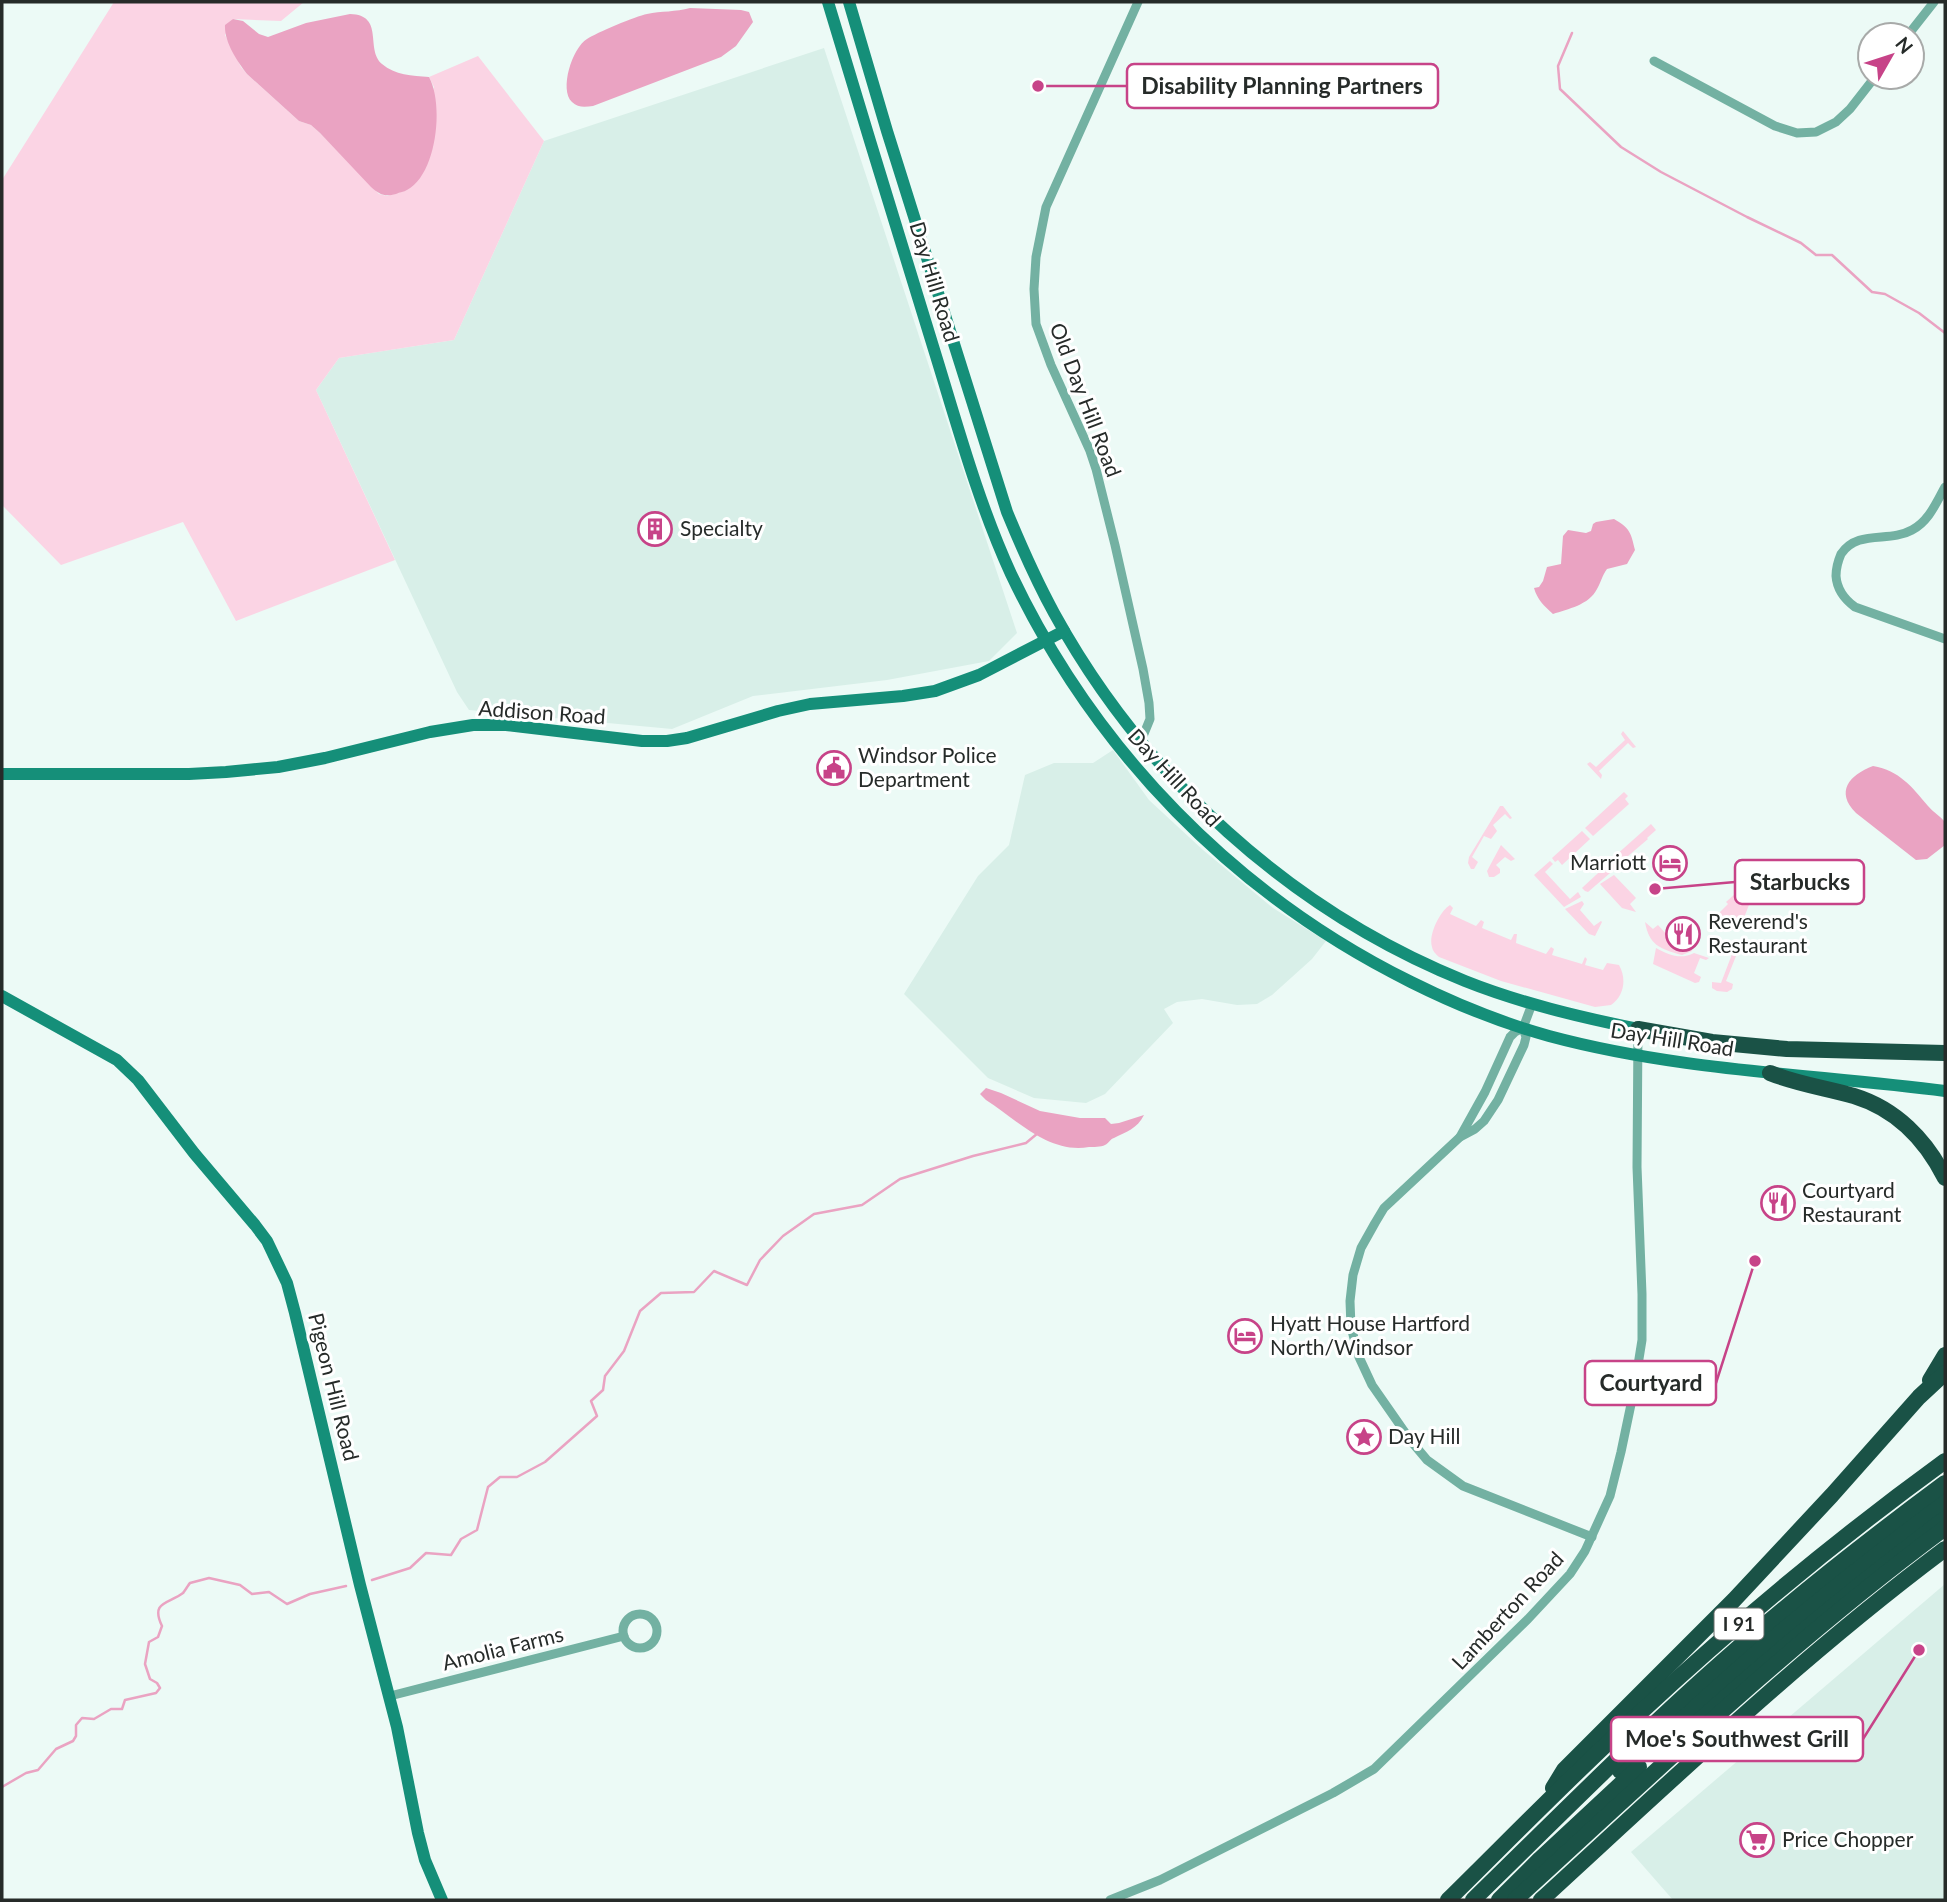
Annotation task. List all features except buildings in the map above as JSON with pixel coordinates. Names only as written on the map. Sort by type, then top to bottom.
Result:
[{"type":"highway","points":[[1638,1029],[1712,1042],[1787,1049],[1945,1053]]},
{"type":"highway","points":[[1770,1073],[1797,1083],[1856,1097],[1888,1112],[1917,1136],[1945,1178]]},
{"type":"highway","points":[[1919,1396],[1945,1355]]},
{"type":"highway","points":[[1547,1803],[1564,1770],[1734,1600],[1919,1396],[1945,1373]]},
{"type":"highway","name":"I 91","points":[[1448,1900],[1644,1709],[1745,1619],[1945,1461]]},
{"type":"highway","points":[[1473,1900],[1634,1743],[1729,1655],[1857,1550],[1945,1483]]},
{"type":"highway","points":[[1481,1900],[1747,1656],[1858,1565],[1945,1499]]},
{"type":"highway","points":[[1499,1900],[1584,1817],[1707,1707],[1839,1595],[1945,1514]]},
{"type":"highway","points":[[1515,1900],[1746,1689],[1833,1615],[1945,1528]]},
{"type":"highway","points":[[1541,1900],[1790,1674],[1945,1549]]},
{"type":"main road","name":"Day Hill Road","points":[[828,2],[979,492],[1010,571],[1046,642],[1082,698],[1119,748],[1163,800],[1259,887],[1349,948],[1447,999],[1523,1028],[1568,1041],[1694,1065],[1945,1091]]},
{"type":"main road","name":"Day Hill Road","points":[[849,2],[1007,512],[1028,561],[1064,631],[1106,695],[1141,741],[1226,831],[1271,869],[1369,935],[1416,960],[1477,986],[1532,1004],[1638,1029]]},
{"type":"main road","points":[[845,60],[864,54]]},
{"type":"main road","points":[[899,235],[920,231]]},
{"type":"main road","name":"Addison Road","points":[[2,774],[226,772],[313,760],[430,732],[473,725],[517,726],[642,741],[667,741],[687,738],[810,704],[935,691],[979,676],[1064,631]]},
{"type":"main road","points":[[1212,847],[1226,831]]},
{"type":"main road","points":[[1305,920],[1315,901]]},
{"type":"main road","name":"Pigeon Hill Road","points":[[2,996],[117,1060],[128,1069],[194,1153],[255,1224],[275,1255],[295,1312],[360,1585],[390,1696],[418,1833],[425,1860],[442,1900]]},
{"type":"street","name":"Old Day Hill Road","points":[[1138,2],[1046,207],[1036,257],[1034,289],[1036,324],[1041,340],[1093,460],[1115,545],[1149,703],[1150,719],[1141,741]]},
{"type":"street","points":[[1919,21],[1934,2]]},
{"type":"street","points":[[1654,61],[1775,126],[1797,134],[1816,132],[1836,122],[1864,91]]},
{"type":"street","points":[[1945,487],[1931,513],[1915,529],[1896,536],[1863,539],[1851,545],[1840,557],[1836,574],[1845,600],[1856,607],[1945,639]]},
{"type":"street","points":[[1532,1004],[1523,1028],[1526,1037],[1524,1045],[1494,1107],[1478,1126],[1460,1137],[1384,1208],[1361,1248],[1353,1275],[1351,1327],[1359,1357],[1372,1385],[1427,1460],[1463,1486],[1592,1537]]},
{"type":"street","points":[[1460,1137],[1485,1092],[1510,1037],[1523,1028]]},
{"type":"street","name":"Lamberton Road","points":[[1110,1900],[1160,1880],[1333,1793],[1374,1769],[1558,1588],[1578,1563],[1610,1496],[1634,1390],[1642,1340],[1637,1167],[1638,1029]]},
{"type":"street","name":"Amolia Farms","points":[[390,1696],[624,1636]]},
{"type":"shaded area","points":[[114,2],[304,2],[281,21],[233,19],[225,35],[247,74],[299,121],[311,125],[320,133],[379,194],[387,196],[407,190],[434,87],[429,77],[478,56],[544,141],[454,340],[339,358],[316,390],[395,560],[236,621],[183,522],[61,565],[2,505],[2,180]]},
{"type":"shaded area","points":[[690,8],[741,10],[749,12],[753,22],[736,46],[721,57],[593,106],[584,107],[572,102],[567,88],[569,69],[576,51],[587,39],[642,15]]},
{"type":"shaded area","points":[[350,14],[361,16],[371,26],[377,58],[382,64],[398,73],[429,77],[434,89],[437,120],[431,154],[417,182],[396,194],[380,194],[374,190],[320,133],[311,125],[299,121],[247,74],[232,51],[225,31],[225,25],[233,19],[243,21],[259,34],[268,37],[306,23]]},
{"type":"shaded area","points":[[824,48],[1017,633],[989,661],[887,680],[753,696],[672,729],[469,710],[457,692],[316,390],[339,358],[454,340],[544,141]]},
{"type":"shaded area","points":[[1614,519],[1627,528],[1632,539],[1635,550],[1627,564],[1607,569],[1597,589],[1584,603],[1553,614],[1541,602],[1534,588],[1539,587],[1543,581],[1547,567],[1561,564],[1563,536],[1568,530],[1586,533],[1591,531],[1596,522]]},
{"type":"shaded area","points":[[1623,731],[1636,747],[1633,748],[1628,743],[1599,771],[1601,779],[1587,764],[1590,762],[1596,767],[1625,740],[1621,734]]},
{"type":"shaded area","points":[[1113,750],[1149,800],[1203,850],[1273,908],[1326,941],[1312,959],[1272,995],[1257,1004],[1237,1005],[1202,999],[1177,1002],[1164,1009],[1173,1023],[1105,1094],[1086,1103],[1034,1098],[988,1078],[904,994],[978,876],[1009,845],[1025,775],[1054,763],[1093,763]]},
{"type":"shaded area","points":[[1873,766],[1904,780],[1945,822],[1945,845],[1927,859],[1916,860],[1856,813],[1850,805],[1846,798],[1848,785],[1857,774]]},
{"type":"shaded area","points":[[1624,792],[1628,796],[1625,799],[1629,804],[1593,836],[1585,828]]},
{"type":"shaded area","points":[[1500,806],[1503,806],[1512,818],[1505,814],[1493,825],[1497,831],[1491,839],[1484,836],[1472,857],[1478,862],[1474,869],[1471,869],[1469,857]]},
{"type":"shaded area","points":[[1651,824],[1656,830],[1621,862],[1615,856]]},
{"type":"shaded area","points":[[1582,831],[1590,839],[1562,865],[1558,860],[1555,862],[1552,858]]},
{"type":"shaded area","points":[[1501,845],[1515,859],[1511,861],[1505,857],[1496,865],[1500,873],[1489,877],[1487,871]]},
{"type":"shaded area","points":[[1550,861],[1553,864],[1545,872],[1570,899],[1578,892],[1581,897],[1564,907],[1534,875]]},
{"type":"shaded area","points":[[1611,861],[1617,867],[1588,892],[1585,891],[1582,888]]},
{"type":"shaded area","points":[[1614,875],[1636,898],[1630,904],[1636,912],[1622,908],[1600,884]]},
{"type":"shaded area","points":[[1744,886],[1754,892],[1740,928],[1726,923],[1722,918],[1707,921],[1715,912],[1718,914],[1728,904],[1726,902]]},
{"type":"shaded area","points":[[1582,901],[1584,904],[1580,910],[1594,926],[1602,922],[1595,936],[1589,934],[1565,909]]},
{"type":"shaded area","points":[[1450,905],[1453,908],[1450,914],[1476,926],[1481,920],[1484,922],[1482,928],[1511,940],[1514,934],[1517,934],[1516,943],[1546,954],[1551,947],[1554,949],[1552,955],[1582,964],[1585,957],[1585,965],[1603,970],[1607,963],[1619,965],[1623,981],[1619,997],[1611,1005],[1595,1007],[1501,981],[1439,957],[1432,949],[1433,930]]},
{"type":"shaded area","points":[[1645,922],[1653,929],[1658,925],[1677,946],[1682,943],[1692,951],[1682,955],[1657,945],[1649,936]]},
{"type":"shaded area","points":[[1728,942],[1746,950],[1738,951],[1726,981],[1733,984],[1732,989],[1727,992],[1717,991],[1712,988],[1712,982],[1721,983],[1734,949],[1727,946]]},
{"type":"shaded area","points":[[1656,948],[1675,956],[1694,953],[1709,958],[1700,958],[1694,973],[1701,977],[1699,982],[1695,983],[1653,964]]},
{"type":"shaded area","points":[[986,1088],[1040,1111],[1080,1118],[1105,1118],[1111,1124],[1144,1115],[1135,1127],[1105,1145],[1074,1148],[1047,1140],[1022,1126],[980,1094]]},
{"type":"shaded area","points":[[1945,1584],[1945,1900],[1673,1900],[1631,1852]]},
{"type":"waterway","points":[[1572,33],[1558,66],[1560,89],[1621,147],[1661,172],[1801,243],[1816,255],[1832,255],[1872,292],[1885,294],[1919,313],[1945,333]]},
{"type":"waterway","points":[[372,1580],[410,1568],[426,1553],[451,1555],[461,1539],[477,1530],[488,1487],[500,1477],[517,1477],[545,1462],[597,1416],[591,1401],[603,1390],[605,1376],[624,1351],[640,1311],[661,1293],[694,1292],[714,1271],[747,1285],[760,1260],[783,1236],[814,1214],[862,1205],[900,1179],[1026,1143],[1038,1133]]},
{"type":"waterway","points":[[2,1787],[26,1773],[38,1770],[56,1749],[73,1741],[76,1725],[82,1718],[94,1719],[111,1709],[122,1709],[125,1700],[156,1693],[160,1688],[150,1679],[145,1664],[149,1642],[158,1637],[162,1626],[158,1612],[163,1604],[183,1593],[190,1583],[209,1578],[240,1585],[252,1594],[269,1592],[287,1604],[310,1594],[346,1586]]},
{"type":"place","name":"Disability Planning Partners","points":[[1038,86]]},
{"type":"place","name":"Specialty","points":[[655,529]]},
{"type":"place","name":"Windsor Police Department","points":[[834,768]]},
{"type":"place","name":"Marriott","points":[[1670,863]]},
{"type":"place","name":"Starbucks","points":[[1655,889]]},
{"type":"place","name":"Reverend's Restaurant","points":[[1683,934]]},
{"type":"place","name":"Courtyard Restaurant","points":[[1778,1203]]},
{"type":"place","name":"Courtyard","points":[[1755,1261]]},
{"type":"place","name":"Hyatt House Hartford North/Windsor","points":[[1245,1336]]},
{"type":"place","name":"Day Hill","points":[[1364,1437]]},
{"type":"place","name":"Moe's Southwest Grill","points":[[1919,1650]]},
{"type":"place","name":"Price Chopper","points":[[1757,1840]]}]
